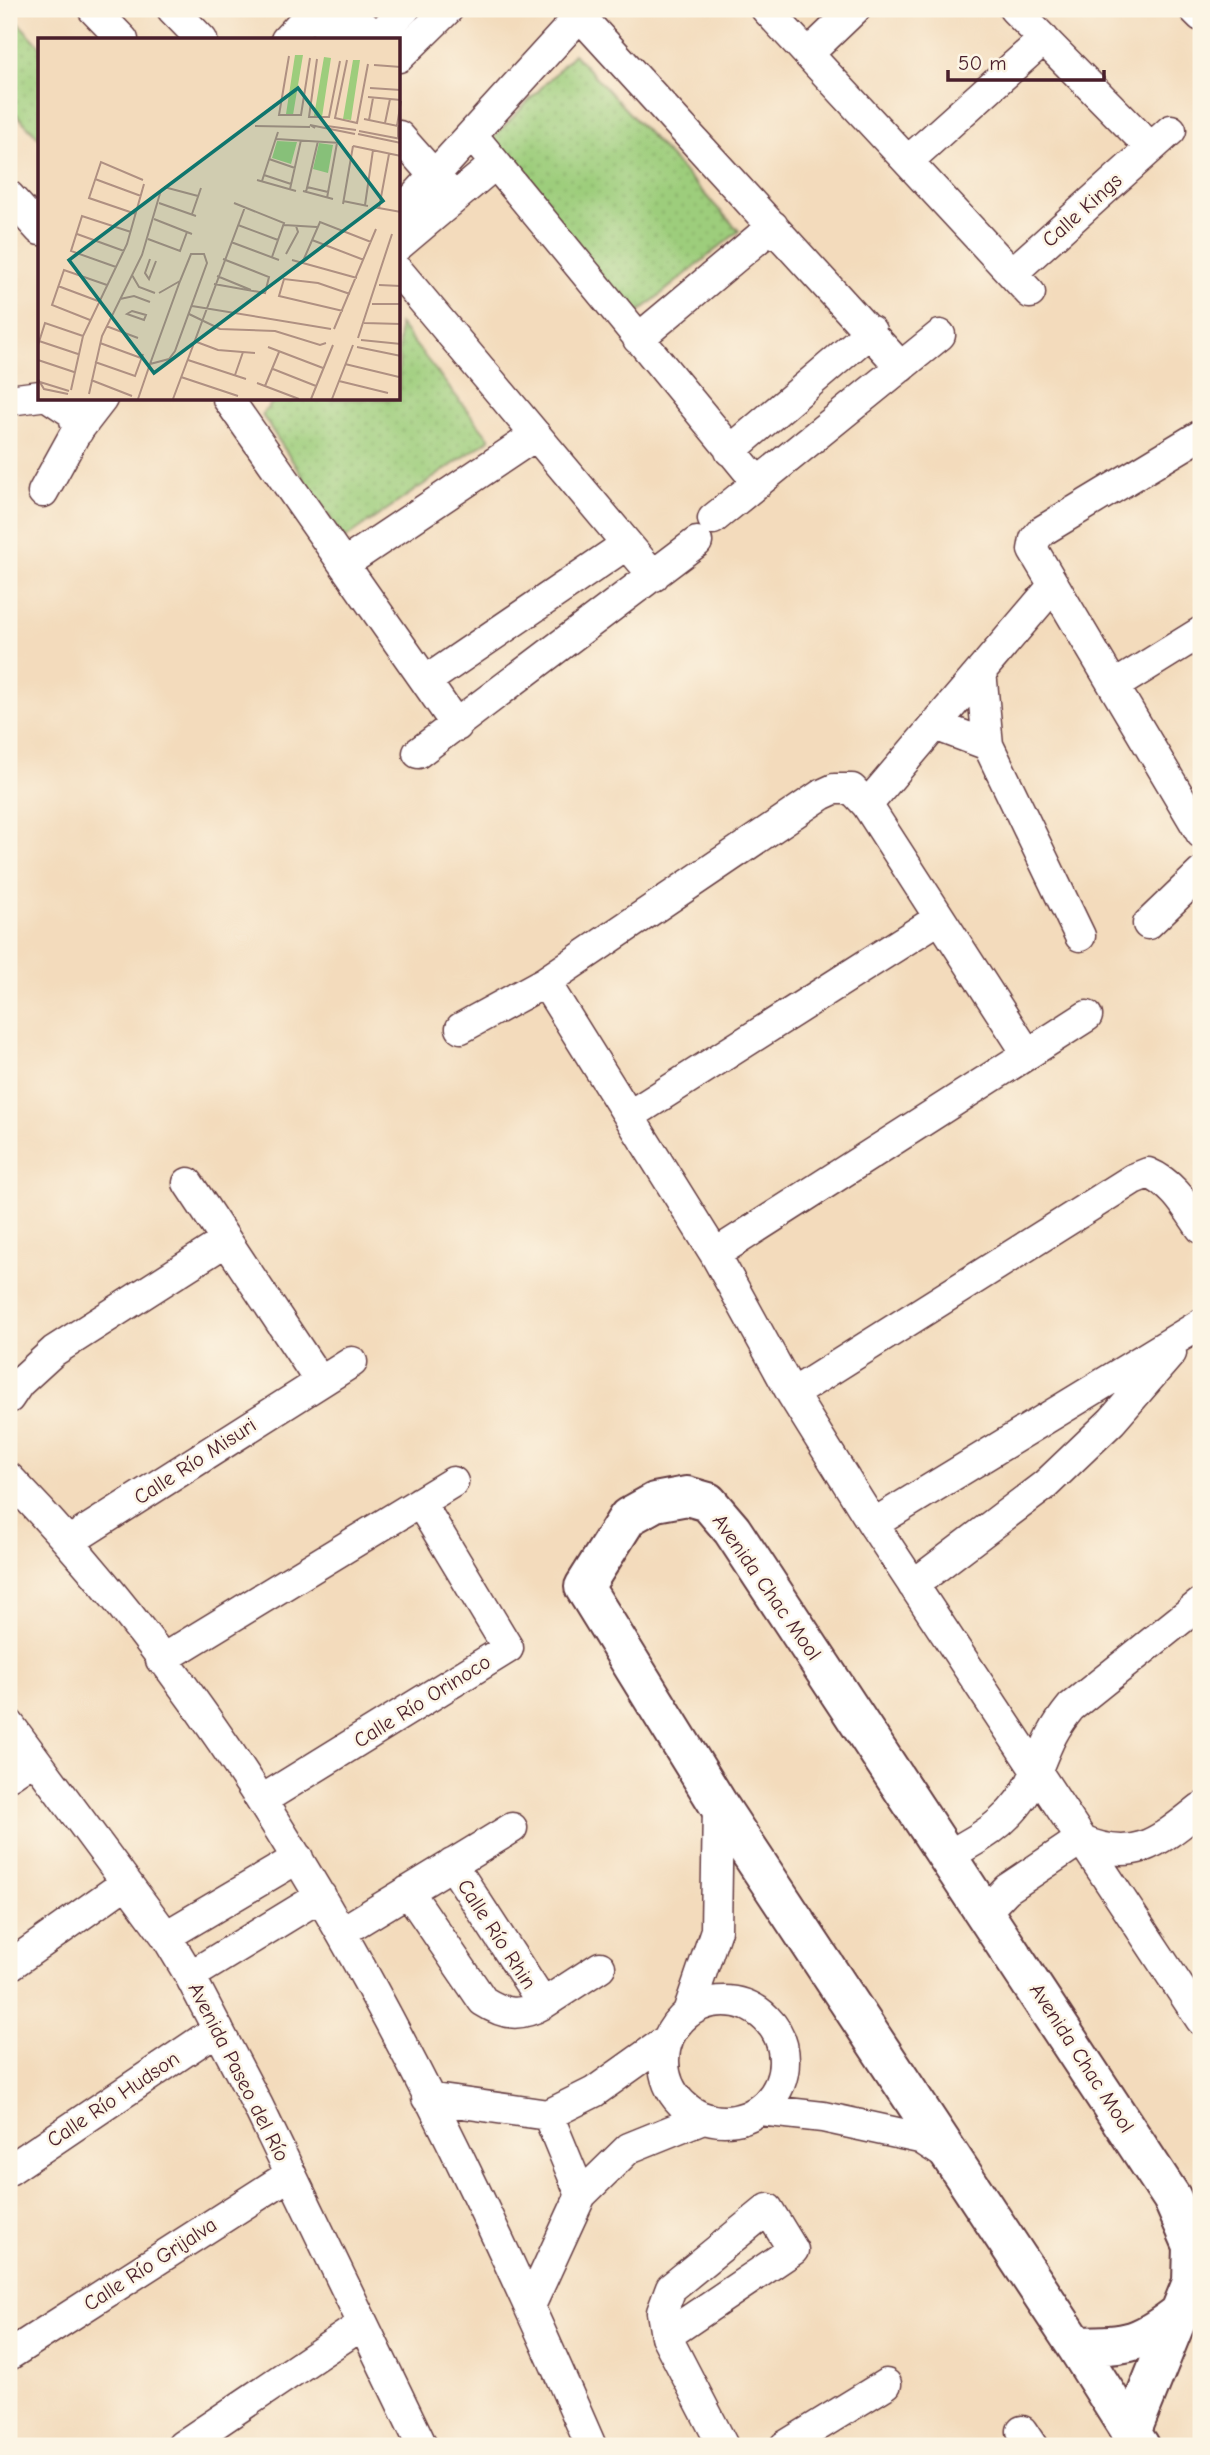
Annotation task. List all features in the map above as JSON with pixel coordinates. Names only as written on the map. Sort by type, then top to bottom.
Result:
[{"type":"main road","name":"Avenida Chac Mool","points":[[687,1496],[708,1502],[732,1530],[986,1911],[1172,2198],[1193,2246],[1192,2282],[1135,2440],[1076,2346],[718,1804],[584,1587],[628,1517],[655,1502],[687,1496]]},
{"type":"main road","points":[[1076,2346],[1128,2345],[1151,2335],[1182,2311]]},
{"type":"street","points":[[93,9],[121,38]]},
{"type":"street","points":[[172,9],[200,38]]},
{"type":"street","points":[[343,9],[375,38]]},
{"type":"street","points":[[387,38],[405,9]]},
{"type":"street","points":[[396,38],[448,9]]},
{"type":"street","name":"Calle Kings","points":[[766,9],[1021,283],[1161,139],[1044,39],[1014,9]]},
{"type":"street","points":[[808,54],[855,9]]},
{"type":"street","points":[[1194,9],[1201,16]]},
{"type":"street","points":[[288,38],[313,11],[341,38]]},
{"type":"street","points":[[445,188],[472,135],[583,12],[901,367]]},
{"type":"street","points":[[908,161],[1044,39]]},
{"type":"street","points":[[472,135],[758,483]]},
{"type":"street","points":[[401,138],[445,188]]},
{"type":"street","points":[[401,236],[408,206],[495,164]]},
{"type":"street","points":[[9,195],[38,228]]},
{"type":"street","points":[[638,339],[773,226]]},
{"type":"street","points":[[401,274],[654,576]]},
{"type":"street","points":[[730,451],[871,331]]},
{"type":"street","points":[[418,753],[654,576],[758,483],[940,335]]},
{"type":"street","points":[[9,400],[38,396]]},
{"type":"street","points":[[55,401],[72,413],[78,431]]},
{"type":"street","points":[[43,492],[78,431],[100,401]]},
{"type":"street","points":[[238,403],[344,564],[457,726]]},
{"type":"street","points":[[344,564],[536,435]]},
{"type":"street","points":[[1199,826],[1033,550],[1035,539],[1042,531],[1201,435]]},
{"type":"street","points":[[426,681],[627,544]]},
{"type":"street","points":[[867,806],[1054,585]]},
{"type":"street","points":[[1114,686],[1201,632]]},
{"type":"street","points":[[981,671],[988,745],[1080,936]]},
{"type":"street","points":[[935,725],[988,745]]},
{"type":"street","points":[[461,1028],[545,982],[821,795],[834,789],[852,789],[867,806],[1027,1053]]},
{"type":"street","points":[[1148,924],[1201,873]]},
{"type":"street","points":[[629,1116],[940,918]]},
{"type":"street","points":[[545,982],[715,1254],[792,1394],[873,1524],[1201,2020]]},
{"type":"street","points":[[715,1254],[1087,1016]]},
{"type":"street","points":[[792,1394],[1133,1179],[1148,1173],[1163,1180],[1177,1192],[1201,1228]]},
{"type":"street","points":[[188,1182],[319,1380]]},
{"type":"street","points":[[9,1398],[19,1383],[54,1351],[226,1241]]},
{"type":"street","points":[[873,1524],[1195,1328]]},
{"type":"street","points":[[913,1585],[1045,1485],[1112,1421],[1195,1328]]},
{"type":"street","name":"Calle Río Misuri","points":[[70,1541],[319,1380],[352,1362]]},
{"type":"street","points":[[9,1478],[70,1541],[161,1660],[262,1800],[343,1931],[530,2305],[591,2446]]},
{"type":"street","points":[[161,1660],[453,1482]]},
{"type":"street","name":"Calle Río Orinoco","points":[[262,1800],[508,1648],[420,1502]]},
{"type":"street","points":[[948,1855],[982,1839],[999,1825],[1027,1791],[1043,1748],[1054,1728],[1071,1707],[1201,1603]]},
{"type":"street","name":"Avenida Paseo del Río","points":[[9,1724],[166,1936],[190,1976],[291,2174],[422,2446]]},
{"type":"street","points":[[9,1775],[34,1758]]},
{"type":"street","points":[[688,2012],[716,1930],[718,1804]]},
{"type":"street","points":[[1080,1840],[1101,1850],[1121,1852],[1143,1849],[1201,1808]]},
{"type":"street","name":"Calle Río Rhin","points":[[343,1931],[512,1828]]},
{"type":"street","points":[[986,1911],[1007,1889],[1080,1840]]},
{"type":"street","points":[[166,1936],[298,1858]]},
{"type":"street","name":"Calle Río Rhin","points":[[452,1864],[543,2004]]},
{"type":"street","points":[[9,1966],[126,1883]]},
{"type":"street","name":"Calle Río Rhin","points":[[408,1891],[483,2001],[500,2012],[525,2014],[600,1967]]},
{"type":"street","points":[[190,1976],[321,1896]]},
{"type":"street","points":[[723,2000],[742,2003],[759,2011],[772,2024],[781,2041],[785,2060],[782,2078],[774,2095],[760,2110],[742,2119],[723,2122],[703,2118],[686,2109],[673,2094],[666,2077],[663,2058],[667,2040],[688,2012],[704,2004],[723,2000]]},
{"type":"street","name":"Calle Río Hudson","points":[[9,2170],[218,2029]]},
{"type":"street","points":[[427,2098],[548,2116],[594,2092],[667,2040]]},
{"type":"street","points":[[760,2110],[822,2117],[920,2138],[952,2159]]},
{"type":"street","points":[[548,2116],[581,2195]]},
{"type":"street","points":[[530,2305],[581,2195],[629,2148],[703,2118]]},
{"type":"street","name":"Calle Río Grijalva","points":[[9,2355],[291,2174]]},
{"type":"street","points":[[666,2336],[793,2250],[768,2209],[671,2288],[662,2312],[666,2336],[723,2446]]},
{"type":"street","points":[[182,2446],[363,2324]]},
{"type":"street","points":[[785,2446],[886,2384]]},
{"type":"green space","points":[[9,13],[38,44],[38,137],[9,107]]},
{"type":"green space","points":[[574,54],[739,231],[635,315],[488,143]]},
{"type":"green space","points":[[401,327],[490,439],[344,539],[262,415],[273,401],[401,401]]}]
